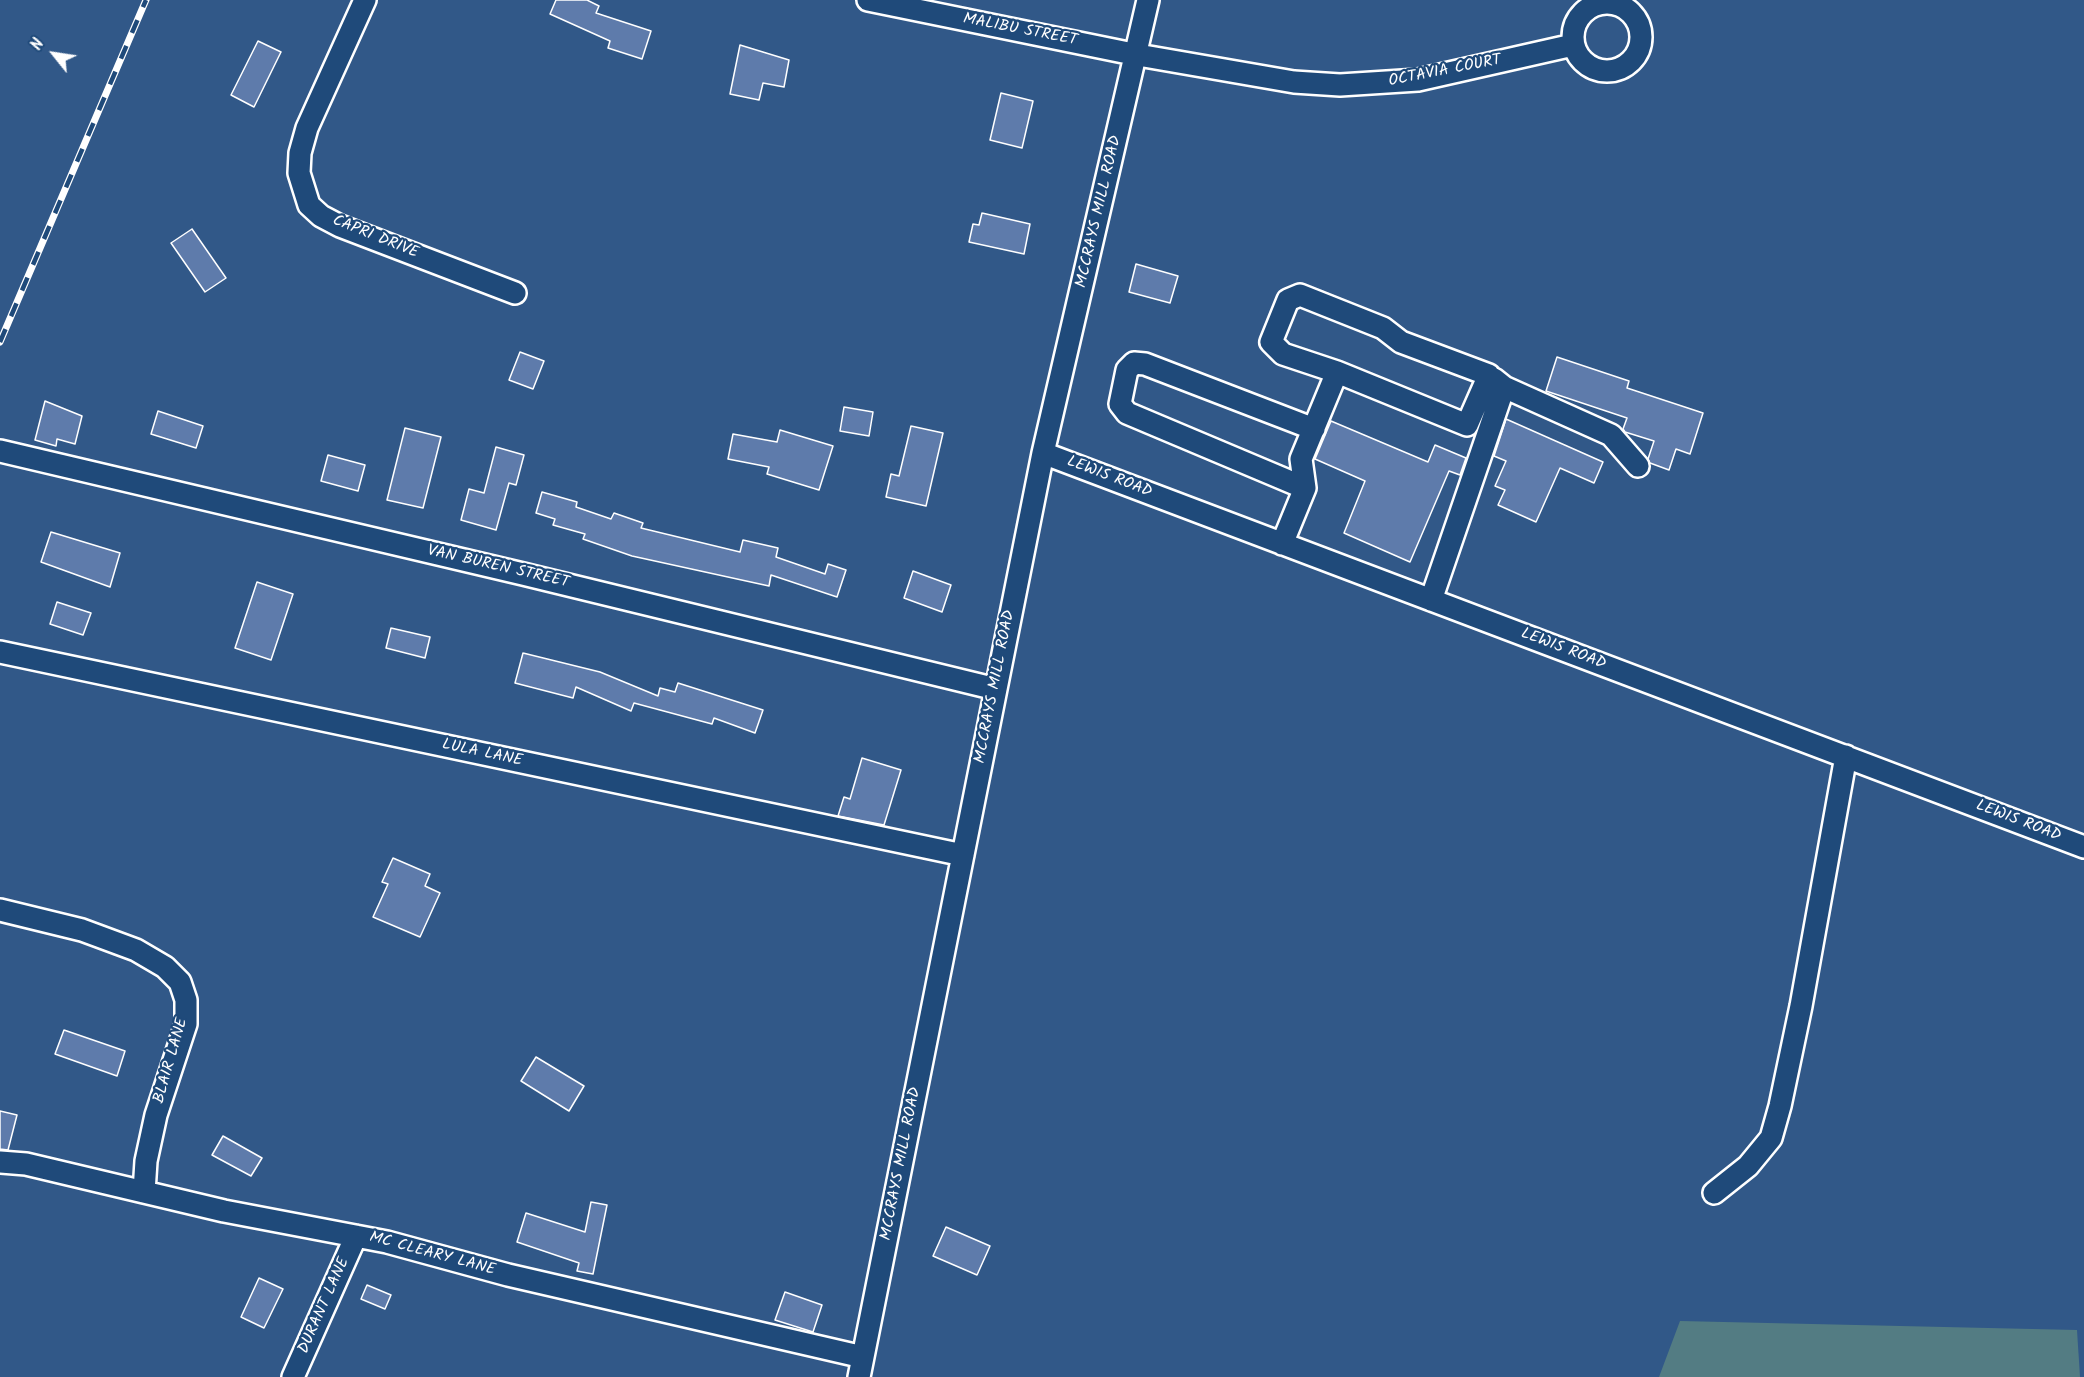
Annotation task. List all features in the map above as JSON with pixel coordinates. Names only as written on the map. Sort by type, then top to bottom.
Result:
[{"type":"street","name":"CAPRI DRIVE","points":[[365,0],[307,128],[300,153],[299,173],[309,205],[321,216],[340,226],[515,293]]},
{"type":"street","name":"MALIBU STREET","points":[[868,0],[1138,55]]},
{"type":"street","name":"MCCRAYS MILL ROAD","points":[[861,1367],[1042,453],[1138,55],[1148,0]]},
{"type":"street","name":"OCTAVIA COURT","points":[[1138,55],[1294,82],[1365,85],[1418,80],[1573,45]]},
{"type":"street","points":[[1496,381],[1467,425],[1337,372],[1283,354],[1271,342],[1288,300],[1300,295],[1383,328],[1401,342],[1496,381],[1611,435],[1638,466]]},
{"type":"street","points":[[1305,488],[1127,413],[1120,404],[1127,370],[1134,363],[1145,364],[1314,429]]},
{"type":"street","points":[[1282,544],[1305,488],[1301,459],[1337,372]]},
{"type":"street","points":[[1431,600],[1496,381]]},
{"type":"street","name":"VAN BUREN STREET","points":[[0,451],[523,574],[996,689]]},
{"type":"street","name":"LEWIS ROAD","points":[[1042,453],[2084,847]]},
{"type":"street","name":"LULA LANE","points":[[0,652],[963,855]]},
{"type":"street","points":[[1714,1193],[1748,1166],[1771,1138],[1801,1006],[1846,756]]},
{"type":"street","name":"BLAIR LANE","points":[[0,910],[82,930],[136,950],[165,967],[180,982],[186,1000],[186,1024],[156,1115],[146,1161],[144,1192]]},
{"type":"street","name":"MC CLEARY LANE","points":[[0,1162],[26,1164],[224,1211],[357,1236],[861,1367]]},
{"type":"street","name":"DURANT LANE","points":[[293,1377],[357,1236]]},
{"type":"green space","points":[[1680,1321],[2077,1330],[2080,1377],[1659,1377]]},
{"type":"building","points":[[556,0],[587,0],[599,6],[596,13],[651,31],[642,59],[608,48],[610,41],[550,14]]},
{"type":"building","points":[[258,41],[281,52],[254,107],[231,95]]},
{"type":"building","points":[[740,45],[789,60],[784,87],[763,83],[759,100],[730,94]]},
{"type":"building","points":[[1001,93],[1033,101],[1022,148],[990,140]]},
{"type":"building","points":[[982,213],[1030,224],[1024,254],[969,242],[973,224],[979,225]]},
{"type":"building","points":[[192,229],[226,278],[205,292],[171,243]]},
{"type":"building","points":[[1136,264],[1178,276],[1170,303],[1129,292]]},
{"type":"building","points":[[520,352],[544,361],[533,389],[509,380]]},
{"type":"building","points":[[1557,357],[1629,381],[1627,388],[1703,413],[1690,454],[1676,449],[1669,470],[1650,463],[1648,459],[1654,441],[1625,432],[1623,429],[1627,418],[1546,391]]},
{"type":"building","points":[[45,401],[82,416],[75,444],[57,439],[56,446],[35,440]]},
{"type":"building","points":[[844,407],[873,412],[869,436],[840,431]]},
{"type":"building","points":[[158,411],[203,426],[196,448],[151,434]]},
{"type":"building","points":[[1506,419],[1603,462],[1594,483],[1560,468],[1536,522],[1498,505],[1505,490],[1495,486],[1506,461],[1494,456]]},
{"type":"building","points":[[1331,421],[1428,462],[1435,445],[1466,458],[1460,475],[1449,471],[1410,562],[1344,533],[1365,481],[1315,459]]},
{"type":"building","points":[[911,426],[943,433],[926,506],[886,497],[891,474],[899,476]]},
{"type":"building","points":[[405,428],[441,437],[423,508],[387,500]]},
{"type":"building","points":[[780,430],[833,446],[819,490],[767,474],[769,467],[728,459],[733,434],[777,442]]},
{"type":"building","points":[[496,447],[524,455],[516,485],[509,483],[496,530],[461,520],[469,489],[484,493]]},
{"type":"building","points":[[328,455],[365,465],[358,491],[321,481]]},
{"type":"building","points":[[542,492],[577,502],[576,507],[611,519],[614,513],[643,523],[641,528],[740,552],[743,540],[778,548],[776,557],[825,574],[828,564],[846,570],[837,597],[771,575],[769,586],[632,556],[583,539],[585,534],[553,525],[555,519],[536,513]]},
{"type":"building","points":[[51,532],[120,553],[110,587],[41,562]]},
{"type":"building","points":[[913,571],[951,585],[942,612],[904,598]]},
{"type":"building","points":[[257,582],[293,594],[271,660],[235,648]]},
{"type":"building","points":[[57,602],[91,613],[83,635],[50,624]]},
{"type":"building","points":[[391,628],[430,637],[425,658],[386,648]]},
{"type":"building","points":[[523,653],[600,672],[658,696],[660,688],[675,692],[678,683],[763,710],[755,733],[714,718],[712,724],[634,703],[631,711],[576,687],[573,698],[515,683]]},
{"type":"building","points":[[862,758],[901,770],[884,825],[838,816],[844,797],[850,799]]},
{"type":"building","points":[[393,858],[430,874],[425,886],[440,893],[420,937],[373,917],[388,884],[382,882]]},
{"type":"building","points":[[64,1030],[125,1051],[117,1076],[55,1054]]},
{"type":"building","points":[[536,1057],[584,1086],[569,1111],[521,1081]]},
{"type":"building","points":[[0,1111],[17,1115],[8,1150],[0,1149]]},
{"type":"building","points":[[223,1136],[262,1158],[251,1176],[212,1155]]},
{"type":"building","points":[[591,1202],[607,1205],[593,1274],[577,1271],[579,1263],[517,1242],[526,1213],[585,1232]]},
{"type":"building","points":[[946,1227],[990,1246],[977,1275],[933,1256]]},
{"type":"building","points":[[259,1278],[283,1289],[264,1328],[241,1317]]},
{"type":"building","points":[[367,1285],[391,1295],[385,1309],[361,1299]]},
{"type":"building","points":[[785,1292],[822,1305],[813,1332],[775,1320]]},
{"type":"railway","points":[[0,342],[146,0]]}]
